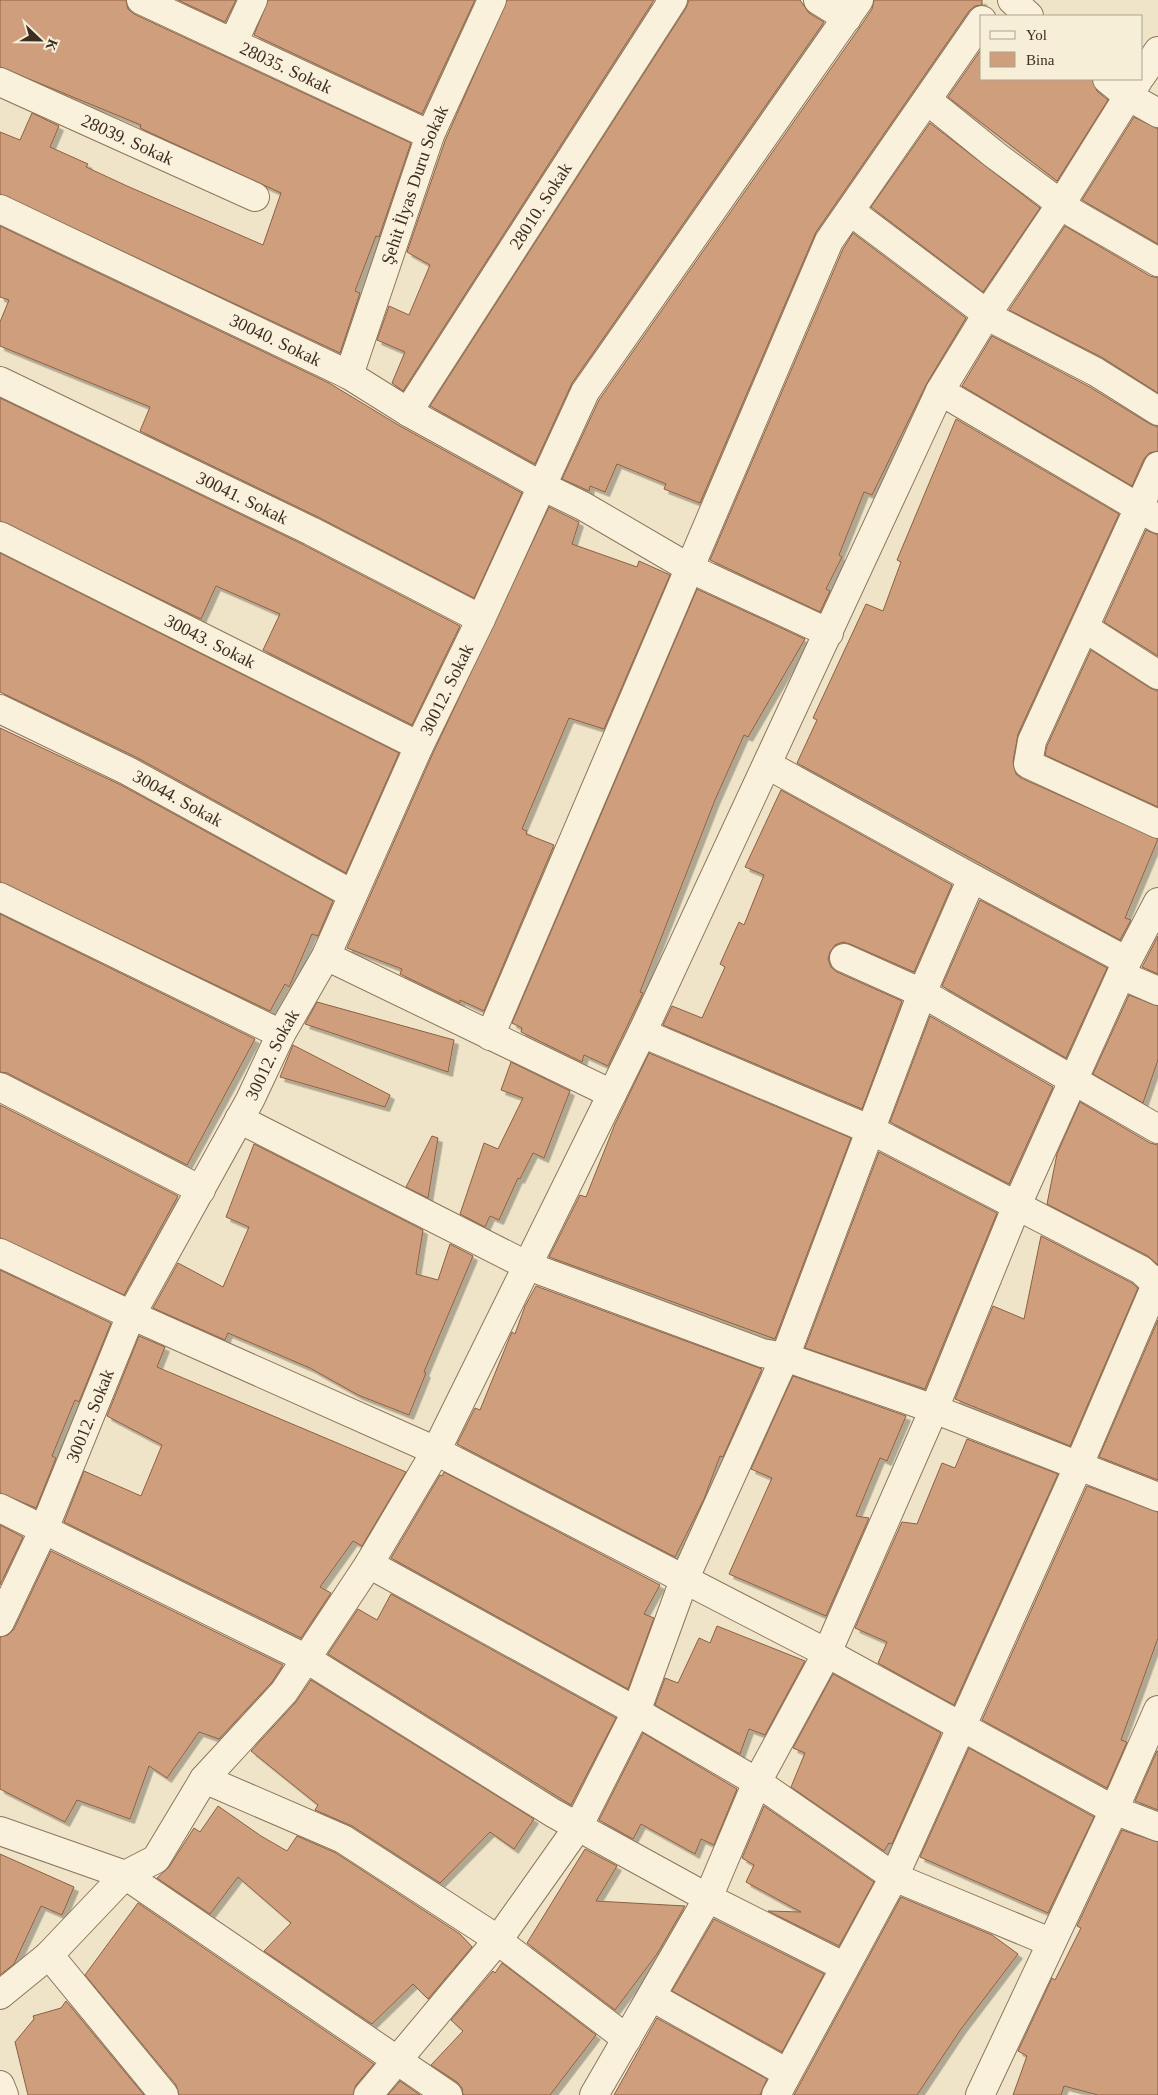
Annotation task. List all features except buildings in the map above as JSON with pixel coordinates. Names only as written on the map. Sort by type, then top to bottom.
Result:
[{"type":"street","name":"28035. Sokak","points":[[141,0],[430,135]]},
{"type":"street","points":[[232,43],[253,0]]},
{"type":"street","name":"Şehit İlyas Duru Sokak","points":[[349,375],[430,135],[492,0]]},
{"type":"street","name":"28010. Sokak","points":[[408,412],[673,0]]},
{"type":"street","points":[[818,0],[853,9]]},
{"type":"street","points":[[985,15],[995,0]]},
{"type":"street","points":[[1012,0],[1028,15]]},
{"type":"street","name":"30012. Sokak","points":[[0,1622],[44,1529],[131,1315],[239,1119],[281,1034],[326,956],[419,746],[481,619],[585,392],[853,9]]},
{"type":"street","points":[[490,1036],[691,570],[829,242],[980,23]]},
{"type":"street","points":[[1143,73],[1158,51]]},
{"type":"street","points":[[1114,80],[1136,83],[1158,113]]},
{"type":"street","name":"28039. Sokak","points":[[0,82],[255,197]]},
{"type":"street","points":[[2,1991],[49,1955],[125,1876],[156,1859],[204,1779],[284,1692],[369,1564],[436,1451],[642,1033],[940,391],[986,314],[1061,204],[1136,83]]},
{"type":"street","points":[[927,100],[995,155],[1073,213],[1158,262]]},
{"type":"street","name":"30040. Sokak","points":[[0,209],[349,375],[408,412],[542,486],[584,506],[691,570],[829,633]]},
{"type":"street","points":[[850,211],[986,314],[1096,372],[1158,411]]},
{"type":"street","name":"30041. Sokak","points":[[0,381],[311,530],[481,619]]},
{"type":"street","points":[[940,391],[1148,513]]},
{"type":"street","points":[[1158,466],[1148,513],[1084,628],[1032,741],[1028,764],[1158,824]]},
{"type":"street","name":"30043. Sokak","points":[[0,536],[419,746]]},
{"type":"street","points":[[1084,628],[1158,675]]},
{"type":"street","name":"30044. Sokak","points":[[0,709],[128,771],[352,894]]},
{"type":"street","points":[[768,765],[972,878],[1124,968],[1158,991]]},
{"type":"street","points":[[368,2095],[398,2062],[498,1940],[578,1827],[636,1712],[684,1580],[785,1357],[922,993],[972,878]]},
{"type":"street","points":[[0,897],[281,1034]]},
{"type":"street","points":[[594,2095],[708,1898],[757,1782],[827,1653],[934,1409],[1017,1205],[1124,968],[1158,902]]},
{"type":"street","points":[[326,956],[612,1094]]},
{"type":"street","points":[[844,958],[922,993],[1158,1129]]},
{"type":"street","points":[[642,1033],[871,1130],[1141,1270],[1157,1284],[1078,1467],[894,1877],[781,2084],[652,1997]]},
{"type":"street","points":[[0,1087],[201,1190]]},
{"type":"street","points":[[239,1119],[528,1266],[762,1353],[785,1357],[934,1409],[1158,1497]]},
{"type":"street","points":[[0,1253],[131,1315],[436,1451],[827,1653],[962,1725],[1114,1810],[1158,1827]]},
{"type":"street","points":[[0,1508],[305,1658],[578,1827],[708,1898],[845,1967]]},
{"type":"street","points":[[369,1564],[636,1712],[757,1782],[894,1877],[1050,1942]]},
{"type":"street","points":[[980,2095],[1050,1942],[1114,1810],[1158,1710]]},
{"type":"street","points":[[204,1779],[343,1838],[498,1940],[627,2039]]},
{"type":"street","points":[[0,1831],[125,1876],[448,2095]]},
{"type":"street","points":[[49,1955],[164,2095]]},
{"type":"street","points":[[0,2085],[4,2095]]}]
